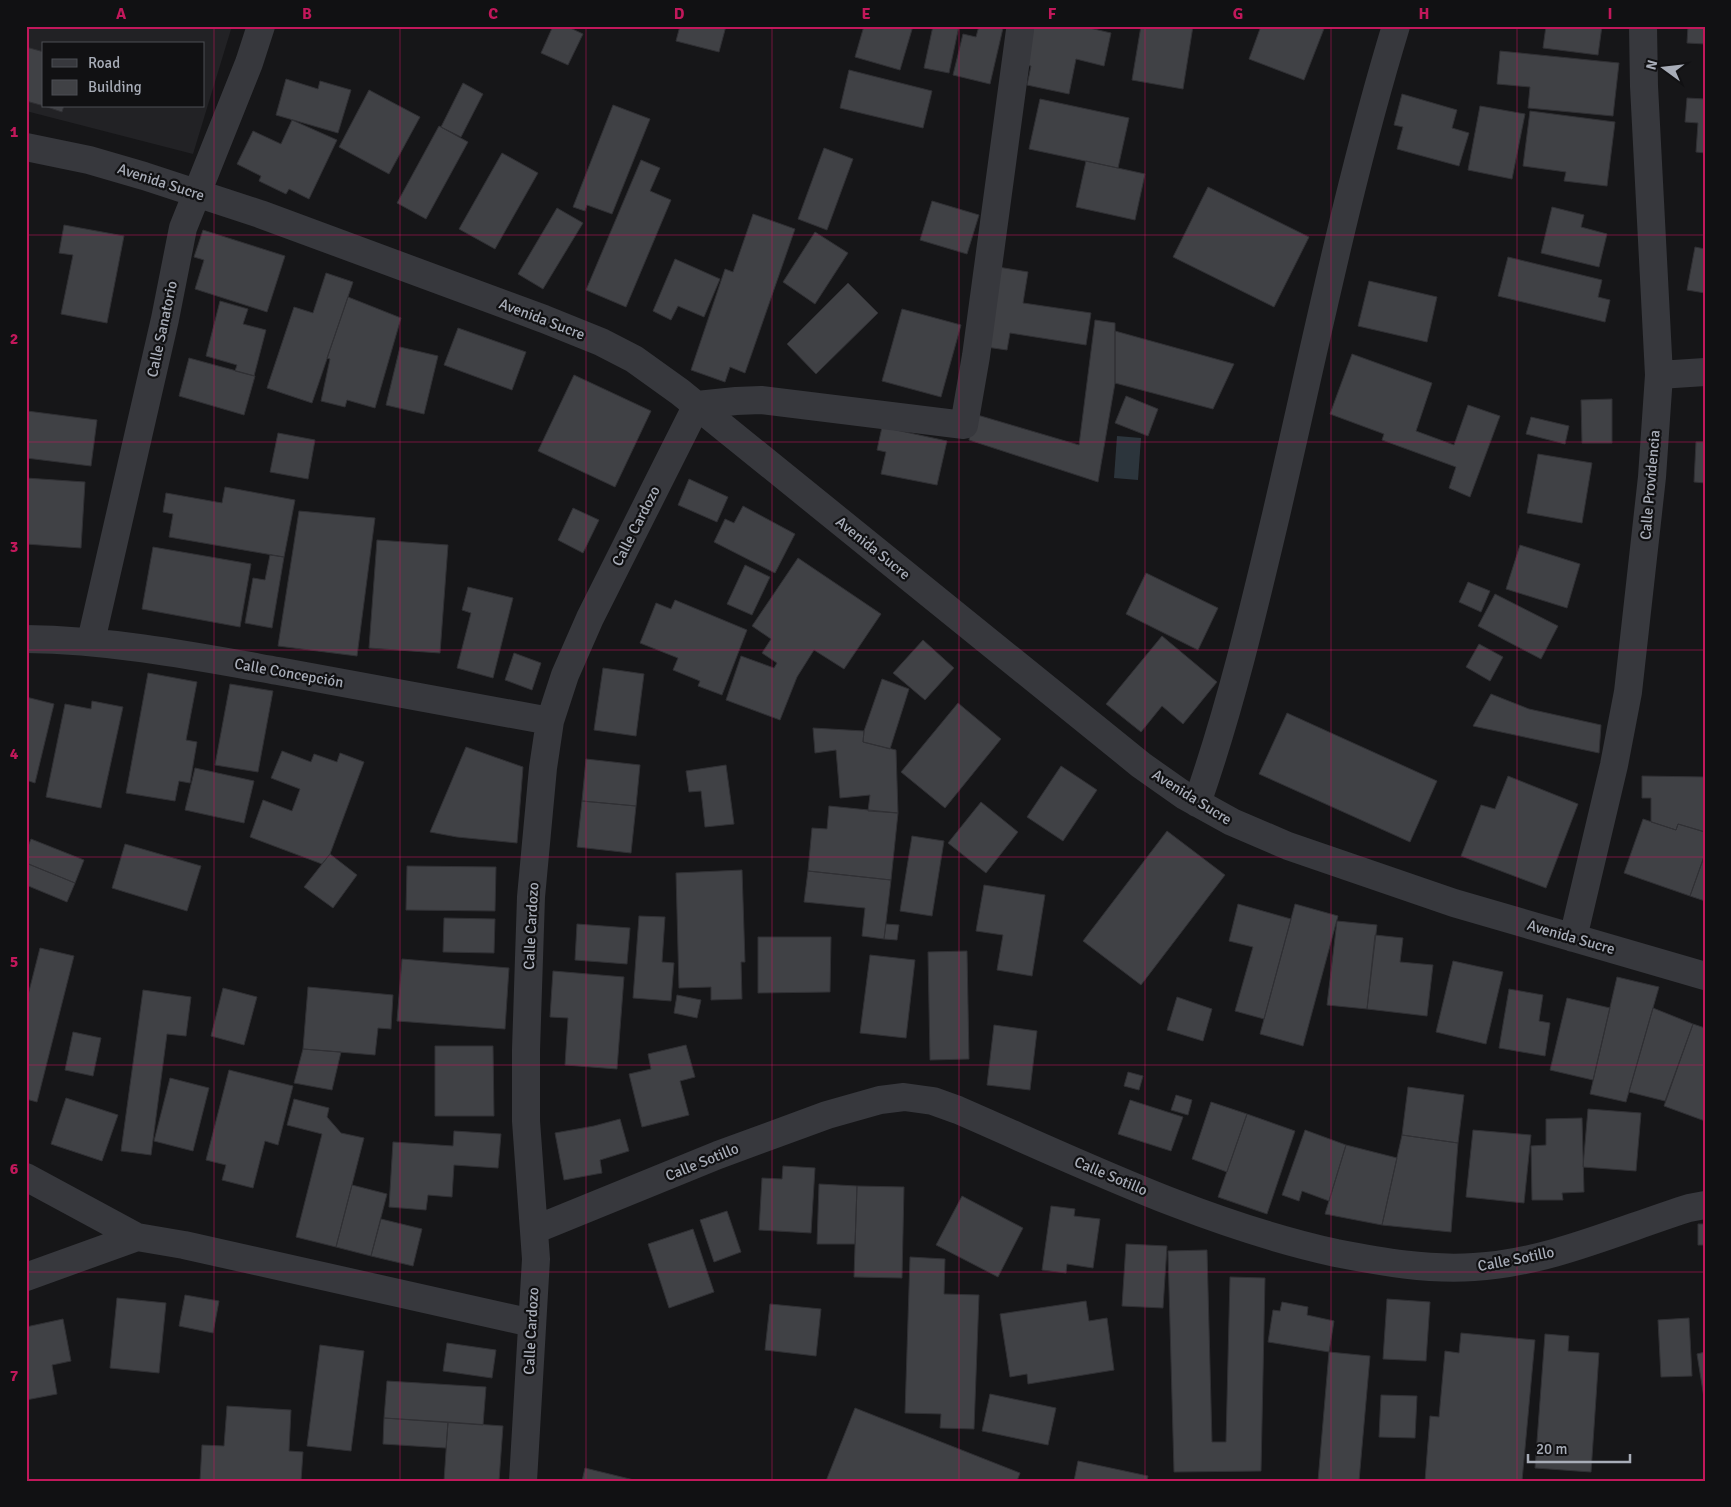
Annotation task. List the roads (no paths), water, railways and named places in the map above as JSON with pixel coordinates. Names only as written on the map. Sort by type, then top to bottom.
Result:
[{"type":"street","name":"Calle Sanatorio","points":[[91,641],[166,319],[183,228],[261,26]]},
{"type":"street","points":[[1197,803],[1212,760],[1243,652],[1353,185],[1396,26]]},
{"type":"street","name":"Calle Providencia","points":[[1573,938],[1614,765],[1628,692],[1652,477],[1658,375],[1644,86],[1643,26]]},
{"type":"street","points":[[697,405],[761,400],[964,425],[976,356],[1020,30]]},
{"type":"street","name":"Avenida Sucre","points":[[26,147],[98,163],[144,176],[260,214],[507,305],[601,342],[634,359],[697,405],[1141,765],[1197,803],[1232,822],[1288,846],[1454,903],[1705,976]]},
{"type":"street","points":[[1658,375],[1705,372]]},
{"type":"street","name":"Calle Cardozo","points":[[523,1481],[536,1258],[526,1121],[526,1041],[531,897],[543,768],[550,721],[564,675],[590,618],[697,405]]},
{"type":"street","name":"Calle Concepción","points":[[26,639],[91,641],[171,652],[550,721]]},
{"type":"street","name":"Calle Sotillo","points":[[534,1230],[718,1155],[827,1114],[880,1100],[904,1097],[933,1101],[958,1110],[1151,1193],[1237,1226],[1294,1243],[1377,1261],[1426,1268],[1475,1267],[1530,1259],[1689,1208],[1705,1206]]},
{"type":"street","points":[[26,1177],[137,1237],[184,1245],[532,1323]]},
{"type":"street","points":[[26,1277],[137,1237]]}]
